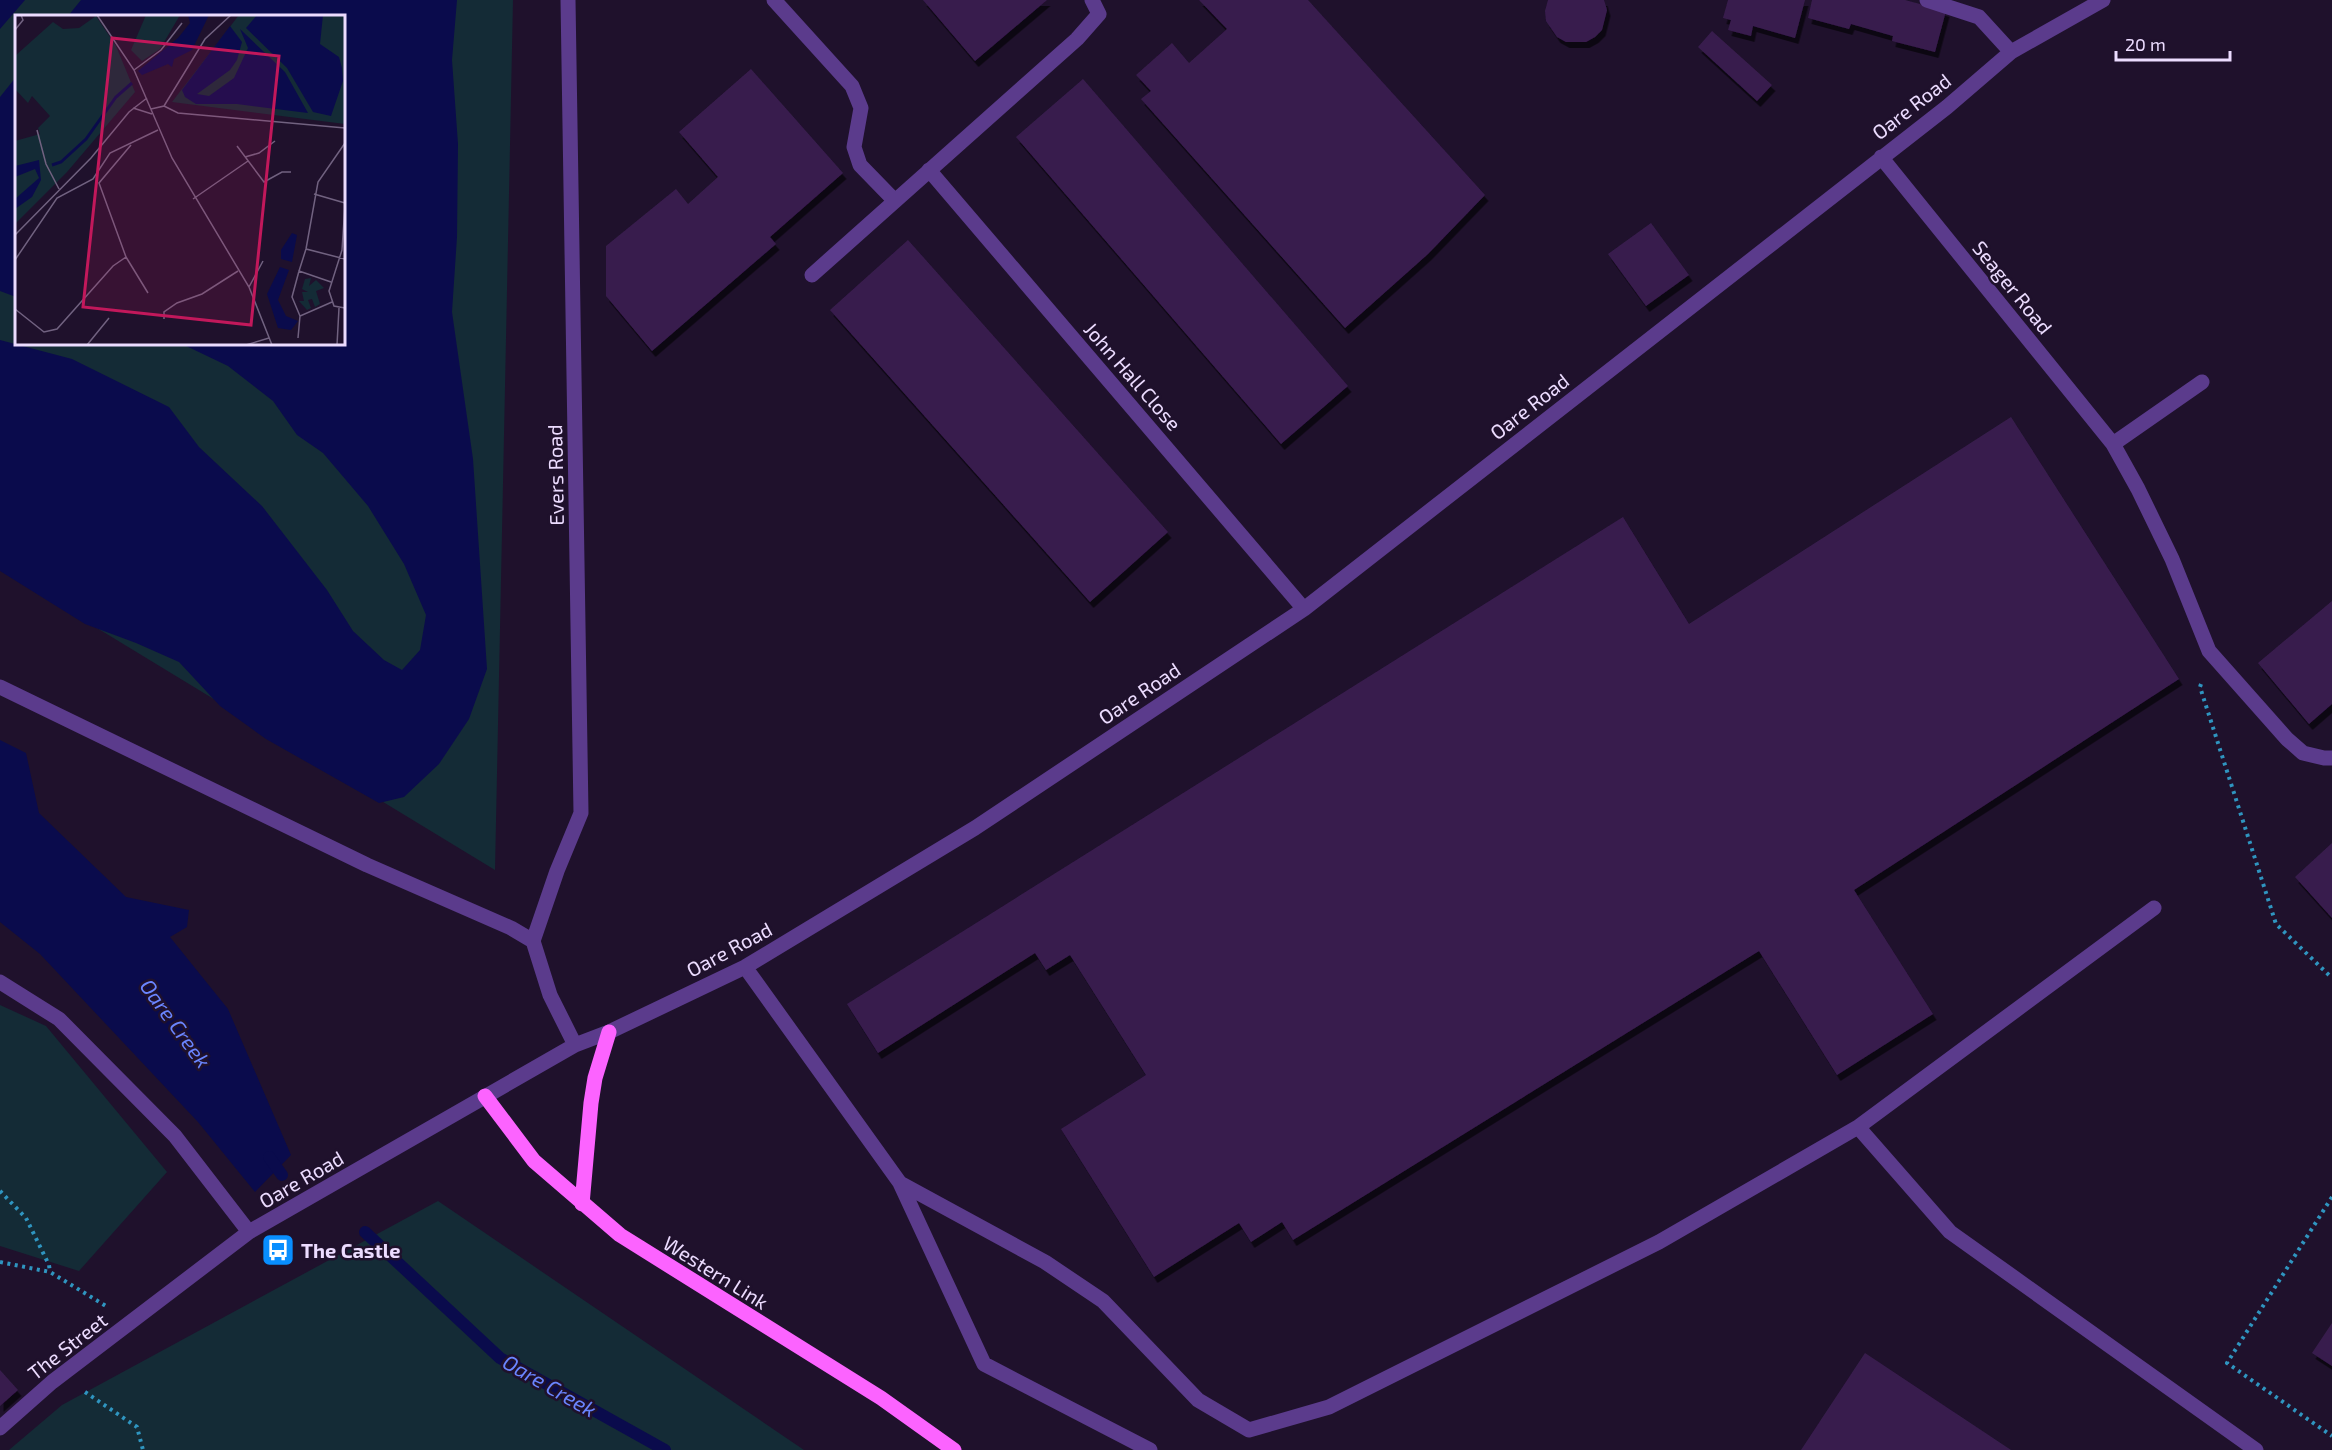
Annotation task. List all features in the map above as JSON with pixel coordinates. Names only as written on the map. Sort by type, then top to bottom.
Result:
[{"type":"main road","points":[[582,1204],[591,1103],[595,1078],[609,1032]]},
{"type":"main road","name":"Western Link","points":[[485,1095],[534,1161],[620,1235],[881,1398],[954,1450]]},
{"type":"street","name":"Evers Road","points":[[533,940],[557,871],[581,813],[568,0]]},
{"type":"street","points":[[774,0],[852,86],[861,108],[854,147],[860,165],[895,201]]},
{"type":"street","points":[[812,275],[1077,39],[1099,14],[1092,0]]},
{"type":"street","points":[[1927,0],[1979,17],[2011,52]]},
{"type":"street","name":"Oare Road","points":[[133,1322],[249,1232],[574,1045],[609,1032],[745,967],[975,828],[1304,609],[1947,107],[2011,52],[2103,0]]},
{"type":"street","name":"Seager Road","points":[[1881,157],[2113,444],[2172,559],[2209,651],[2287,740],[2304,753],[2332,758]]},
{"type":"street","name":"John Hall Close","points":[[929,170],[1304,609]]},
{"type":"street","points":[[2113,444],[2202,382]]},
{"type":"street","points":[[0,687],[367,865],[511,928],[533,940],[550,995],[574,1045]]},
{"type":"street","points":[[900,1184],[1045,1262],[1103,1301],[1198,1400],[1250,1430],[1329,1407],[1659,1242],[1858,1127],[2154,909]]},
{"type":"street","points":[[745,967],[900,1184],[984,1364],[1150,1450]]},
{"type":"street","points":[[0,982],[59,1019],[176,1136],[249,1232]]},
{"type":"street","points":[[1858,1127],[1950,1232],[2256,1450]]},
{"type":"street","name":"The Street","points":[[0,1428],[61,1375],[133,1322]]},
{"type":"path","points":[[2209,651],[2200,687],[2276,924],[2332,978]]},
{"type":"path","points":[[0,1191],[26,1218],[49,1264],[50,1272]]},
{"type":"path","points":[[2332,1197],[2227,1363],[2332,1436]]},
{"type":"path","points":[[0,1262],[50,1272],[133,1322]]},
{"type":"path","points":[[61,1375],[137,1427],[144,1450]]},
{"type":"shaded area","points":[[0,0],[513,0],[495,870],[0,569]]},
{"type":"shaded area","points":[[0,1005],[46,1026],[167,1172],[79,1271],[0,1246]]},
{"type":"shaded area","points":[[438,1201],[804,1450],[9,1450],[62,1405]]},
{"type":"water","points":[[0,0],[25,0],[0,29]]},
{"type":"water","points":[[81,0],[457,0],[452,60],[458,144],[457,237],[452,312],[473,459],[487,669],[469,719],[439,764],[404,797],[379,803],[266,739],[220,706],[179,662],[85,624],[0,571],[0,340],[72,359],[169,407],[199,447],[262,506],[327,590],[353,631],[384,660],[402,670],[420,650],[426,615],[404,564],[368,506],[323,453],[297,435],[273,401],[228,366],[184,345],[345,345],[345,15],[69,15]]},
{"type":"water","points":[[15,78],[15,297],[0,291],[0,97]]},
{"type":"water","points":[[0,740],[26,753],[39,813],[126,897],[189,910],[187,927],[170,937],[228,1009],[291,1155],[255,1192],[198,1122],[40,954],[0,922]]},
{"type":"building","points":[[923,0],[1047,0],[975,61]]},
{"type":"building","points":[[1199,0],[1308,0],[1485,195],[1428,254],[1345,328],[1141,99],[1151,91],[1136,75],[1172,43],[1189,63],[1227,29]]},
{"type":"building","points":[[1548,0],[1604,0],[1607,10],[1602,30],[1586,42],[1566,42],[1557,37],[1546,21],[1545,11]]},
{"type":"building","points":[[1728,0],[1805,0],[1795,38],[1753,26],[1751,36],[1728,30],[1731,20],[1723,18]]},
{"type":"building","points":[[1812,0],[1905,0],[1946,11],[1935,52],[1892,41],[1893,36],[1851,24],[1849,29],[1808,18]]},
{"type":"building","points":[[1712,31],[1772,85],[1757,101],[1698,47]]},
{"type":"building","points":[[751,69],[843,173],[770,237],[776,244],[652,351],[606,296],[606,246],[676,189],[688,204],[718,177],[679,132]]},
{"type":"building","points":[[1083,79],[1348,386],[1281,444],[1016,137]]},
{"type":"building","points":[[1651,223],[1689,275],[1646,306],[1608,254]]},
{"type":"building","points":[[908,240],[1168,532],[1090,602],[830,310]]},
{"type":"building","points":[[2011,417],[2179,679],[1854,890],[1933,1014],[1837,1075],[1759,951],[1293,1240],[1282,1222],[1251,1242],[1239,1223],[1154,1277],[1061,1129],[1146,1075],[1070,955],[1046,970],[1035,953],[878,1053],[847,1004],[1623,517],[1689,624]]},
{"type":"building","points":[[2332,601],[2332,704],[2309,724],[2258,663]]},
{"type":"building","points":[[2332,843],[2332,918],[2295,877]]},
{"type":"building","points":[[2332,1323],[2332,1366],[2312,1353]]},
{"type":"building","points":[[1865,1353],[2011,1450],[1801,1450]]},
{"type":"building","points":[[0,1370],[18,1390],[0,1406]]},
{"type":"waterway","name":"Oare Creek","points":[[269,1157],[282,1175]]},
{"type":"waterway","name":"Oare Creek","points":[[365,1232],[500,1358],[665,1450]]},
{"type":"place","name":"The Castle","points":[[278,1250]]}]
